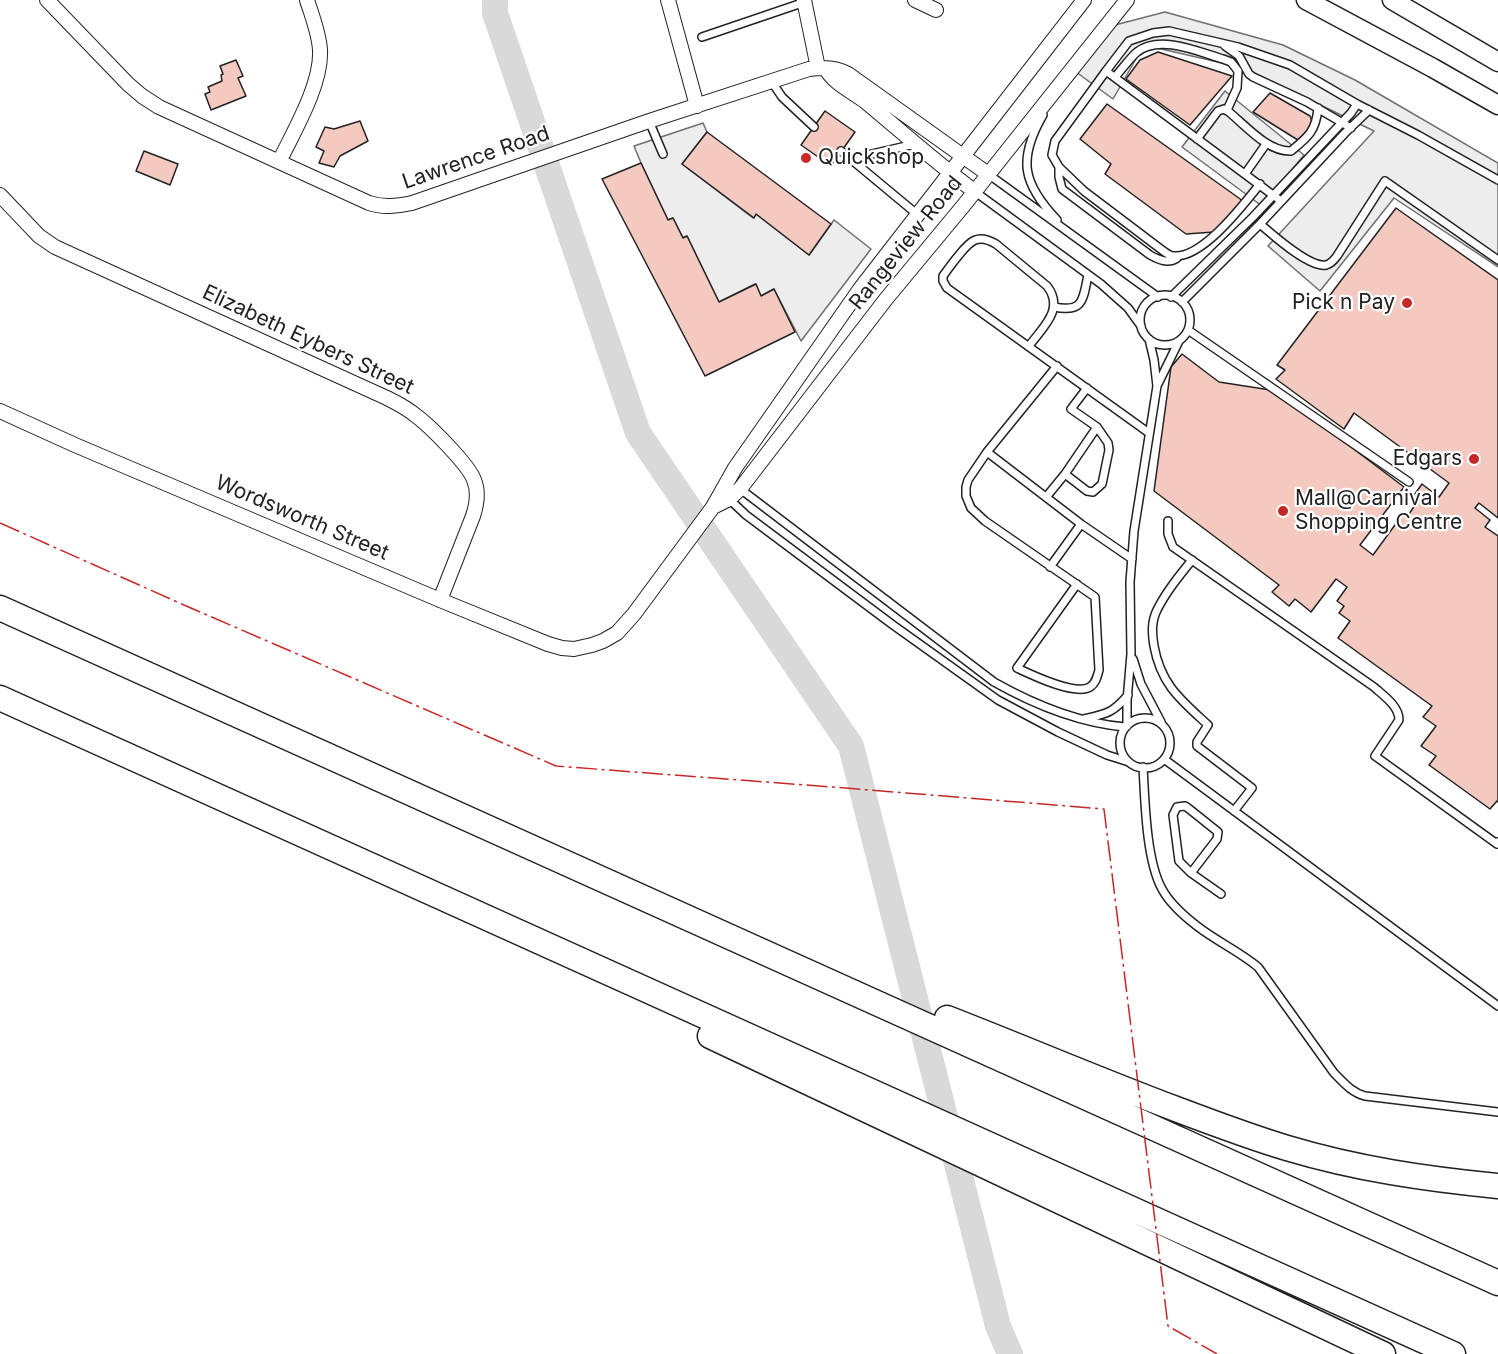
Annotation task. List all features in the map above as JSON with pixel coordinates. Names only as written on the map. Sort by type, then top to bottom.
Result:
[{"type":"highway","points":[[0,608],[747,946],[948,1027],[1286,1148],[1409,1176],[1498,1186]]},
{"type":"highway","points":[[0,698],[1453,1354]]},
{"type":"highway","points":[[102,744],[185,787],[1383,1354]]},
{"type":"highway","points":[[948,1027],[1498,1283]]},
{"type":"highway","points":[[1210,1273],[1365,1354]]},
{"type":"main road","points":[[1306,0],[1498,105]]},
{"type":"main road","points":[[1392,0],[1498,62]]},
{"type":"street","name":"Lawrence Road","points":[[46,0],[128,84],[159,107],[369,203],[384,207],[412,203],[649,121],[822,68]]},
{"type":"street","points":[[279,162],[310,96],[319,70],[320,45],[307,0]]},
{"type":"street","points":[[668,0],[697,106]]},
{"type":"street","points":[[915,0],[936,10]]},
{"type":"street","name":"Rangeview Road","points":[[725,495],[729,478],[860,289],[1084,0]]},
{"type":"street","name":"Rangeview Road","points":[[592,645],[611,637],[626,624],[713,507],[725,495],[740,489],[886,299],[1127,0]]},
{"type":"street","points":[[805,1],[822,68],[974,191]]},
{"type":"street","points":[[822,68],[838,69],[848,74],[988,174]]},
{"type":"street","name":"Elizabeth Eybers Street","points":[[0,195],[39,236],[55,247],[387,398],[422,420],[468,469],[474,478],[477,493],[473,516],[440,600]]},
{"type":"street","name":"Wordsworth Street","points":[[0,411],[75,445],[524,634],[562,648],[574,649],[592,645]]},
{"type":"lane","points":[[702,37],[805,1]]},
{"type":"lane","points":[[1260,184],[1227,224],[1193,252],[1171,256],[1084,191],[1059,167],[1052,155],[1054,141],[1129,41],[1169,31],[1266,55],[1290,64],[1357,104],[1498,180]]},
{"type":"lane","points":[[1158,32],[1168,43]]},
{"type":"lane","points":[[1115,77],[1137,52],[1157,44],[1168,43],[1223,58],[1234,64],[1239,78],[1227,110]]},
{"type":"lane","points":[[1220,43],[1239,56],[1253,77],[1318,108],[1351,128]]},
{"type":"lane","points":[[1106,71],[1281,201]]},
{"type":"lane","points":[[1062,81],[1035,128],[1027,161],[1028,175],[1034,191],[1042,204],[1071,233]]},
{"type":"lane","points":[[772,82],[782,97],[814,127]]},
{"type":"lane","points":[[1171,297],[1253,217],[1357,104]]},
{"type":"lane","points":[[1197,139],[1222,109],[1227,110],[1266,144],[1291,151],[1305,139],[1314,127],[1318,108]]},
{"type":"lane","points":[[1182,302],[1369,110]]},
{"type":"lane","points":[[649,121],[663,154]]},
{"type":"lane","points":[[850,159],[915,144]]},
{"type":"lane","points":[[1245,174],[1266,144]]},
{"type":"lane","points":[[842,151],[918,215]]},
{"type":"lane","points":[[1059,167],[1062,189],[1150,255],[1162,261],[1173,261],[1180,256]]},
{"type":"lane","points":[[988,174],[1158,297]]},
{"type":"lane","points":[[1260,224],[1308,260],[1317,264],[1328,264],[1332,262],[1385,181],[1498,260]]},
{"type":"lane","points":[[974,191],[1101,284],[1128,308],[1149,339],[1164,345],[1171,345],[1179,341],[1188,330],[1190,315],[1182,302],[1171,297],[1158,297],[1146,305],[1141,318],[1141,326]]},
{"type":"lane","points":[[1029,346],[1052,316],[1054,297],[1047,286],[990,240],[981,239],[969,243],[945,273],[943,282],[947,288],[1149,433]]},
{"type":"lane","points":[[1054,307],[1065,309],[1078,305],[1085,292],[1088,275]]},
{"type":"lane","points":[[1188,330],[1409,482]]},
{"type":"lane","points":[[1129,762],[1121,749],[1120,741],[1126,726],[1131,654],[1130,582],[1134,531],[1157,386],[1149,339]]},
{"type":"lane","points":[[1157,386],[1179,341]]},
{"type":"lane","points":[[1057,366],[987,452],[968,480],[966,491],[970,508],[985,521],[1050,567],[1077,584],[1095,597],[1099,670],[1096,680],[1090,687],[1082,689],[1045,681],[1017,668],[1077,584]]},
{"type":"lane","points":[[1065,474],[1093,492],[1102,484],[1109,447],[1107,441],[1097,427],[1071,409],[1087,388]]},
{"type":"lane","points":[[1047,496],[1097,427]]},
{"type":"lane","points":[[987,452],[1081,524],[1132,559]]},
{"type":"lane","points":[[729,478],[740,489],[994,682],[1016,695],[1082,719],[1110,726],[1126,726],[1143,718],[1155,720],[1165,728]]},
{"type":"lane","points":[[725,495],[746,516],[998,700],[1107,755],[1135,766],[1151,767],[1164,759],[1170,743],[1169,736],[1141,684],[1131,654]]},
{"type":"lane","points":[[1168,521],[1168,534],[1173,547],[1374,687],[1396,708],[1400,718],[1375,756],[1497,844],[1498,842]]},
{"type":"lane","points":[[1050,567],[1081,524]]},
{"type":"lane","points":[[1192,560],[1167,592],[1156,612],[1152,631],[1155,652],[1157,663],[1168,685],[1179,699],[1208,725],[1197,741],[1197,746],[1252,788],[1234,811]]},
{"type":"lane","points":[[1082,719],[1104,714],[1118,707],[1128,695]]},
{"type":"lane","points":[[1164,759],[1498,1006]]},
{"type":"lane","points":[[1143,767],[1146,817],[1152,856],[1158,879],[1166,896],[1198,927],[1258,967],[1348,1089],[1365,1096],[1498,1112]]},
{"type":"lane","points":[[1191,873],[1217,839],[1218,832],[1185,806],[1177,807],[1173,815],[1179,860],[1191,873],[1221,894]]},
{"type":"shaded area","points":[[1165,12],[1283,45],[1355,80],[1498,163],[1498,267],[1394,198],[1320,291],[1268,246],[1374,131],[1244,68],[1144,45],[1113,99],[1076,72],[1115,25]]},
{"type":"shaded area","points":[[1225,91],[1304,155],[1262,206],[1182,147]]},
{"type":"shaded area","points":[[703,123],[707,132],[682,164],[753,218],[756,214],[809,255],[834,220],[871,249],[801,341],[774,289],[761,296],[755,284],[719,302],[687,236],[683,238],[673,218],[668,220],[641,163],[634,146]]},
{"type":"building","points":[[1158,52],[1232,76],[1190,125],[1126,79],[1140,60]]},
{"type":"building","points":[[236,60],[243,76],[238,78],[246,96],[211,110],[205,94],[210,92],[208,87],[222,81],[221,75],[223,74],[220,66]]},
{"type":"building","points":[[1270,93],[1310,116],[1312,130],[1301,142],[1253,112]]},
{"type":"building","points":[[1107,104],[1243,201],[1214,232],[1186,234],[1105,174],[1111,164],[1080,139]]},
{"type":"building","points":[[825,111],[855,132],[831,166],[801,145]]},
{"type":"building","points":[[360,121],[368,141],[340,156],[334,167],[319,163],[324,151],[316,147],[325,127],[334,129]]},
{"type":"building","points":[[707,132],[831,224],[809,255],[756,214],[754,218],[682,164]]},
{"type":"building","points":[[144,151],[178,164],[170,185],[136,171]]},
{"type":"building","points":[[641,163],[668,220],[673,218],[683,238],[687,236],[719,302],[756,284],[761,296],[774,289],[795,332],[705,376],[602,179]]},
{"type":"building","name":"Mall@Carnival Shopping Centre","points":[[1396,208],[1498,280],[1498,518],[1479,503],[1475,508],[1490,520],[1485,527],[1498,536],[1498,802],[1490,809],[1429,765],[1436,756],[1421,746],[1436,726],[1423,717],[1432,706],[1338,638],[1350,621],[1339,613],[1344,606],[1337,601],[1347,587],[1336,579],[1311,612],[1295,599],[1289,606],[1272,592],[1279,585],[1154,491],[1171,367],[1182,354],[1219,382],[1277,391],[1404,487],[1360,545],[1373,555],[1403,514],[1407,517],[1417,502],[1412,498],[1422,484],[1439,497],[1449,483],[1354,413],[1344,429],[1276,379],[1285,370],[1277,365]]},
{"type":"waterway","points":[[495,0],[495,13],[638,433],[851,746],[998,1326],[1010,1354]]},
{"type":"power","points":[[0,523],[556,766],[1104,809],[1168,1326],[1217,1354]]},
{"type":"place","name":"Quickshop","points":[[806,158]]},
{"type":"place","name":"Pick n Pay","points":[[1407,303]]},
{"type":"place","name":"Edgars","points":[[1474,459]]},
{"type":"place","name":"Mall@Carnival Shopping Centre","points":[[1283,511]]}]
